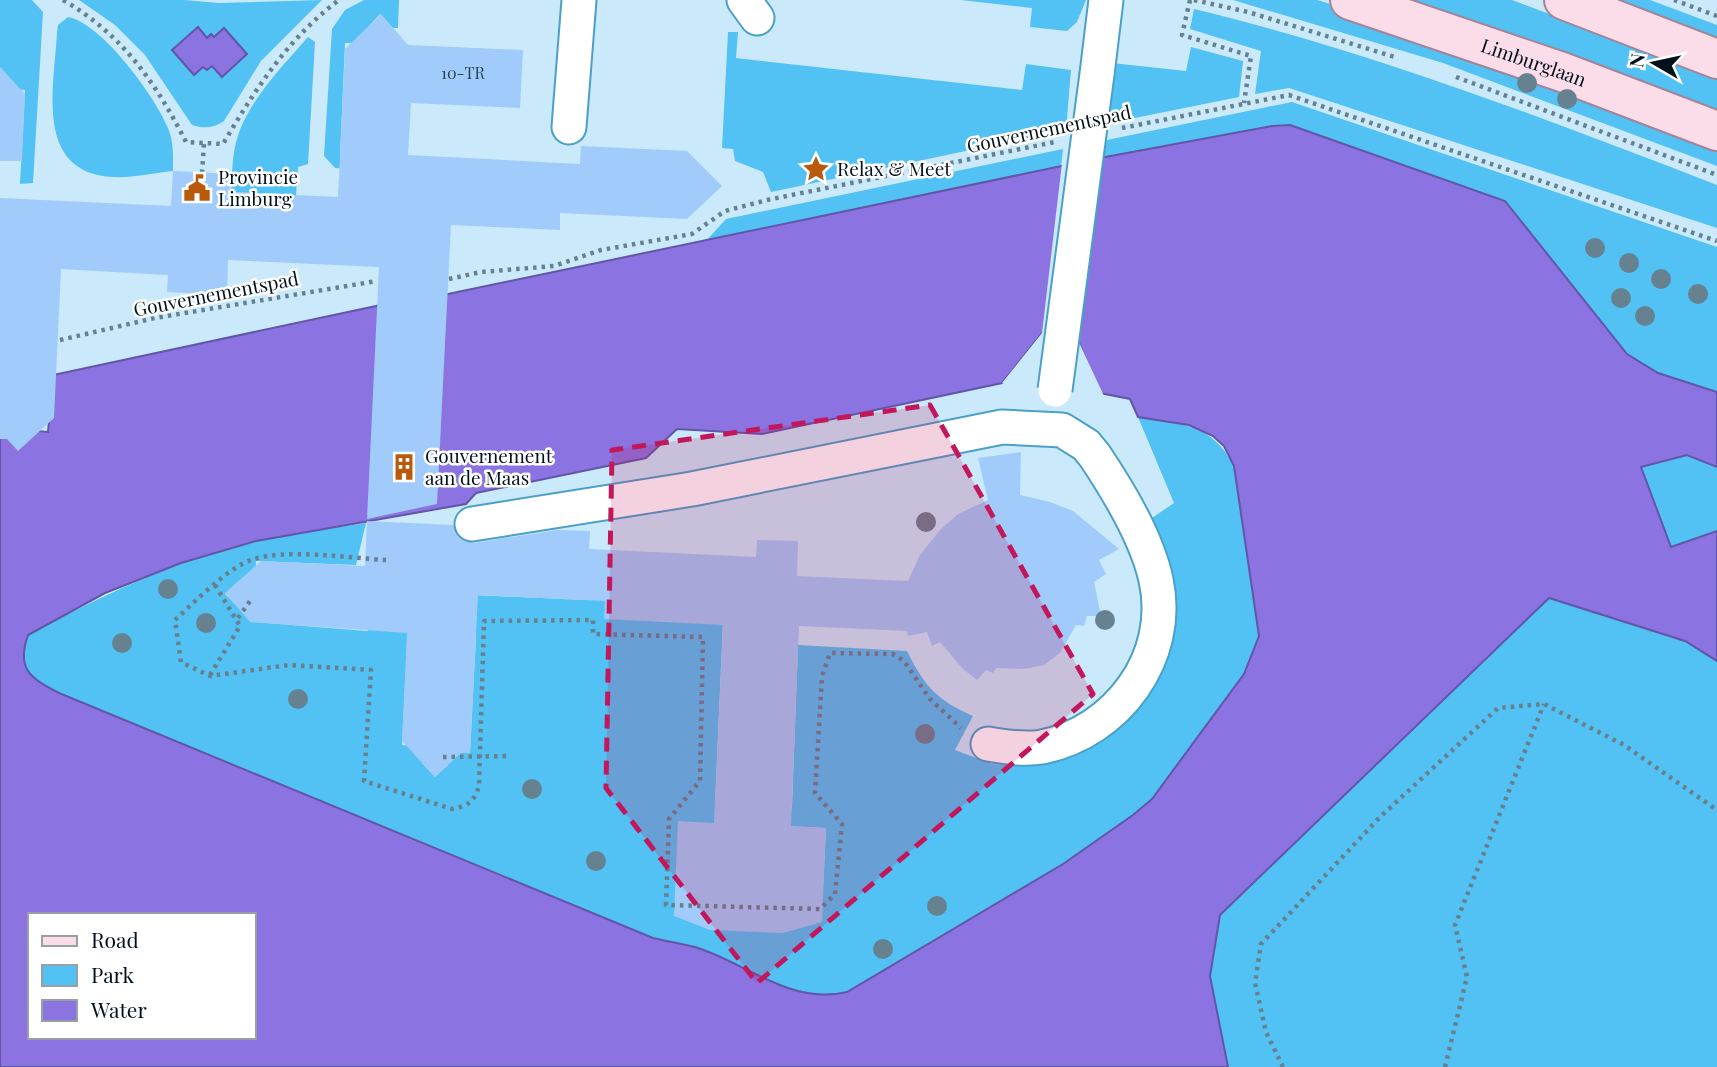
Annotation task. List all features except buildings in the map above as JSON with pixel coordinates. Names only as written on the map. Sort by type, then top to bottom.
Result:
[{"type":"main road","name":"Limburglaan","points":[[1350,0],[1562,72],[1717,131]]},
{"type":"main road","points":[[1564,0],[1717,59]]},
{"type":"lane","points":[[569,127],[579,0]]},
{"type":"lane","points":[[1051,428],[1106,0]]},
{"type":"lane","points":[[472,524],[692,489],[1002,427],[1062,430],[1086,445],[1108,475],[1128,512],[1156,578],[1159,614],[1155,645],[1138,683],[1110,715],[1094,726],[1039,747],[977,738]]},
{"type":"path","points":[[63,0],[119,41],[144,69],[186,142],[223,144],[251,97],[283,53],[307,25],[339,0]]},
{"type":"path","points":[[1244,103],[1251,56],[1182,35],[1192,0],[1258,15],[1404,59]]},
{"type":"path","points":[[1674,0],[1717,16]]},
{"type":"path","points":[[1453,76],[1717,175]]},
{"type":"path","name":"Gouvernementspad","points":[[1108,131],[1289,95],[1717,241]]},
{"type":"path","name":"Gouvernementspad","points":[[449,279],[481,272],[554,266],[601,250],[692,234],[725,212],[767,201],[1067,139]]},
{"type":"path","points":[[202,173],[204,143]]},
{"type":"path","name":"Gouvernementspad","points":[[60,341],[168,316],[377,281]]},
{"type":"path","points":[[386,560],[293,555],[250,560],[174,620],[181,662],[210,676],[289,665],[372,670],[364,781],[452,808],[464,807],[475,799],[480,755],[484,621],[593,620],[593,634],[703,637],[700,781],[669,819],[666,905],[820,909],[835,894],[842,824],[815,793],[822,676],[830,653],[893,654],[904,661],[915,681],[936,706],[977,738]]},
{"type":"path","points":[[210,676],[240,626],[215,585]]},
{"type":"path","points":[[238,619],[250,601]]},
{"type":"path","points":[[1445,1067],[1467,977],[1455,925],[1544,704]]},
{"type":"path","points":[[1283,1067],[1266,1032],[1255,983],[1261,944],[1380,818],[1498,708],[1544,704],[1624,745],[1717,810]]},
{"type":"path","points":[[443,757],[511,756]]},
{"type":"highlighted area","points":[[930,405],[1093,694],[757,983],[606,788],[612,450]]},
{"type":"green space","points":[[0,0],[32,0],[43,12],[33,183],[20,184],[25,90],[0,88],[4,72],[0,67]]},
{"type":"green space","points":[[79,0],[184,0],[219,3],[322,0],[261,61],[224,121],[205,127],[192,125],[145,55],[115,25]]},
{"type":"green space","points":[[364,0],[399,0],[398,28],[393,28],[380,14],[367,28],[374,35],[374,44],[345,43],[340,155],[366,170],[335,168],[324,156],[332,29],[345,10]]},
{"type":"green space","points":[[961,0],[1086,0],[1077,22],[1067,31],[1030,27],[1032,8]]},
{"type":"green space","points":[[1233,0],[1317,0],[1448,39],[1717,140],[1717,166],[1443,63]]},
{"type":"green space","points":[[1387,0],[1512,0],[1717,77],[1717,120]]},
{"type":"green space","points":[[1607,0],[1650,0],[1717,25],[1717,41]]},
{"type":"green space","points":[[1194,9],[1261,26],[1393,66],[1717,185],[1717,228],[1289,88],[1255,94],[1261,51],[1190,29]]},
{"type":"green space","points":[[68,17],[82,22],[96,33],[140,81],[162,115],[170,134],[173,171],[113,177],[88,172],[70,160],[60,144],[54,124],[53,101],[58,25]]},
{"type":"green space","points":[[728,32],[738,32],[736,58],[1022,90],[1026,64],[1071,70],[1066,130],[771,192],[763,172],[735,161],[733,149],[722,148]]},
{"type":"green space","points":[[308,37],[315,42],[308,164],[298,167],[296,195],[231,192],[235,147],[246,117],[264,88]]},
{"type":"green space","points":[[1191,47],[1243,61],[1239,97],[1105,124],[1112,63],[1186,71]]},
{"type":"green space","points":[[1292,102],[1717,247],[1717,392],[1658,373],[1627,354],[1505,201],[1290,125],[1100,158],[1102,141]]},
{"type":"green space","points":[[1063,149],[1061,167],[706,241],[726,219]]},
{"type":"green space","points":[[1138,417],[1182,424],[1205,433],[1225,452],[1234,466],[1259,636],[1244,674],[1153,799],[1127,820],[1044,876],[892,968],[836,995],[824,996],[792,990],[716,955],[653,938],[59,693],[38,682],[25,669],[23,648],[28,635],[138,581],[225,549],[255,541],[366,523],[356,565],[256,561],[255,590],[239,581],[225,594],[253,622],[367,631],[409,609],[402,745],[431,747],[430,756],[422,763],[435,777],[448,765],[443,752],[470,753],[476,637],[450,594],[586,600],[724,597],[715,805],[823,888],[826,828],[780,826],[792,808],[798,645],[907,651],[933,691],[973,716],[955,750],[992,764],[1042,764],[1070,756],[1097,744],[1122,726],[1140,705],[1165,547],[1152,518],[1174,503]]},
{"type":"green space","points":[[1687,455],[1717,467],[1717,531],[1671,547],[1641,467]]},
{"type":"green space","points":[[1549,598],[1685,641],[1717,661],[1717,1067],[1228,1067],[1210,976],[1220,915]]},
{"type":"water","points":[[198,27],[207,38],[211,34],[214,37],[224,28],[247,54],[222,77],[212,66],[207,70],[203,67],[194,75],[172,50]]},
{"type":"water","points":[[1290,125],[1505,201],[1627,354],[1658,373],[1717,392],[1717,467],[1687,455],[1641,467],[1671,547],[1717,531],[1717,661],[1685,641],[1549,598],[1220,915],[1210,976],[1228,1067],[0,1067],[0,428],[48,432],[53,375],[376,306],[410,296],[448,294],[1100,158]],"holes":[[[1042,333],[1077,338],[1100,393],[1130,399],[1138,417],[1189,425],[1213,436],[1224,446],[1234,466],[1259,636],[1244,674],[1152,799],[1063,864],[847,992],[827,995],[790,989],[701,949],[653,938],[59,693],[33,677],[25,664],[28,635],[105,593],[181,563],[256,541],[466,504],[476,493],[646,458],[677,429],[762,434],[1002,383]]]},
{"type":"pier","points":[[1101,154],[1077,338],[1104,396],[1097,395],[1075,341],[1043,336],[1006,384],[1002,383],[1042,333],[1062,163]]},
{"type":"place","name":"Relax & Meet","points":[[816,169]]},
{"type":"place","name":"Provincie Limburg","points":[[197,188]]},
{"type":"place","name":"Gouvernement aan de Maas","points":[[404,467]]}]
